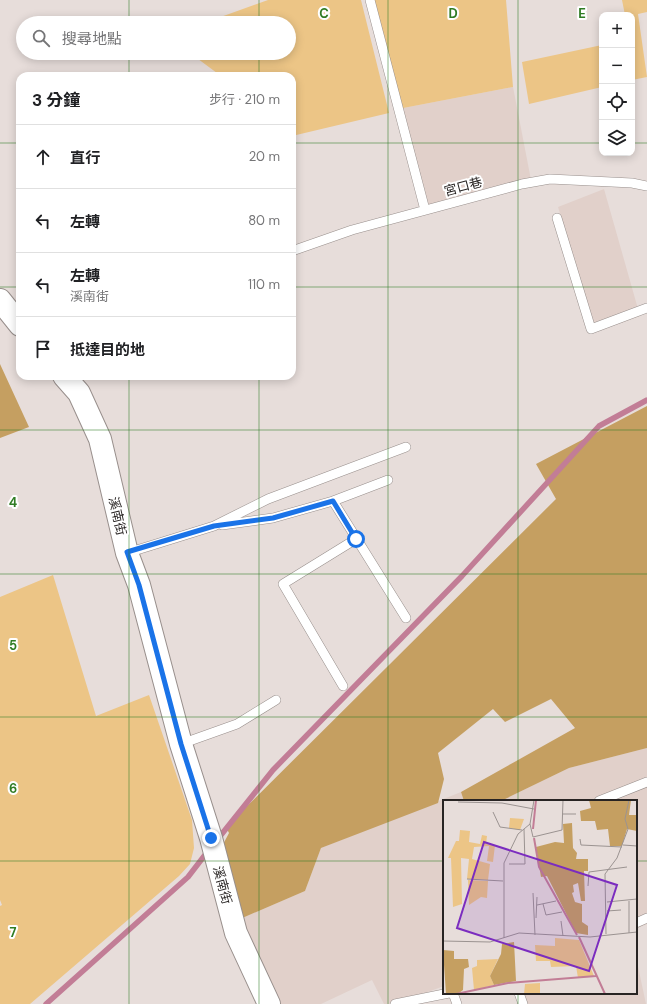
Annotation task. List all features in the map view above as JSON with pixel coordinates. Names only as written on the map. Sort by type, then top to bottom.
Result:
[{"type":"street","points":[[0,300],[16,320]]},
{"type":"street","name":"溪南街","points":[[68,380],[79,393],[100,439],[127,552],[139,585],[181,744],[211,838],[236,933],[269,1004]]},
{"type":"lane","points":[[370,0],[425,210]]},
{"type":"lane","name":"宮口巷","points":[[296,250],[352,230],[522,184],[550,179],[632,183],[647,186]]},
{"type":"lane","points":[[557,218],[591,329],[647,308]]},
{"type":"lane","points":[[214,526],[268,499],[406,447]]},
{"type":"lane","points":[[127,552],[214,526],[273,518],[333,501],[388,480]]},
{"type":"lane","points":[[333,501],[406,618]]},
{"type":"lane","points":[[343,686],[283,584],[356,539]]},
{"type":"lane","points":[[181,744],[237,724],[276,700]]},
{"type":"lane","points":[[602,800],[647,782]]},
{"type":"lane","points":[[637,923],[647,918]]},
{"type":"lane","points":[[395,1004],[444,994]]},
{"type":"lane","points":[[453,994],[457,1004]]},
{"type":"lane","points":[[519,994],[523,1004]]},
{"type":"shaded area","points":[[268,0],[361,0],[389,113],[296,135],[296,72],[216,72],[199,60],[296,60],[296,16],[223,16]]},
{"type":"shaded area","points":[[369,0],[506,0],[513,87],[398,109]]},
{"type":"shaded area","points":[[622,0],[647,0],[647,12],[638,14],[647,77],[635,79],[635,12],[624,12]]},
{"type":"shaded area","points":[[599,46],[599,88],[529,104],[522,62]]},
{"type":"shaded area","points":[[513,87],[531,180],[430,214],[398,109]]},
{"type":"shaded area","points":[[604,189],[640,316],[610,327],[594,323],[558,207]]},
{"type":"shaded area","points":[[0,364],[29,427],[0,438]]},
{"type":"shaded area","points":[[647,406],[647,748],[569,768],[503,800],[464,800],[461,792],[575,728],[551,699],[505,722],[493,709],[438,753],[444,779],[438,803],[321,848],[305,891],[240,919],[220,850],[229,833],[226,827],[556,499],[536,464]]},
{"type":"shaded area","points":[[53,575],[96,716],[149,695],[192,820],[194,848],[190,864],[179,876],[30,1004],[0,1004],[0,906],[2,905],[0,900],[0,597]]},
{"type":"shaded area","points":[[647,748],[647,924],[637,929],[637,800],[503,800],[569,768]]},
{"type":"shaded area","points":[[461,792],[464,800],[443,800],[443,986],[395,1004],[384,1004],[372,980],[321,1004],[269,1004],[240,919],[305,891],[321,848]]},
{"type":"shaded area","points":[[637,962],[646,1004],[524,1004],[519,994],[637,994]]},
{"type":"waterway","points":[[217,840],[273,770],[462,576],[599,426],[647,400]]},
{"type":"waterway","points":[[46,1004],[188,877],[208,851]]},
{"type":"route","points":[[211,838],[181,744],[139,585],[127,552],[214,526],[273,518],[333,501],[356,539]]}]
